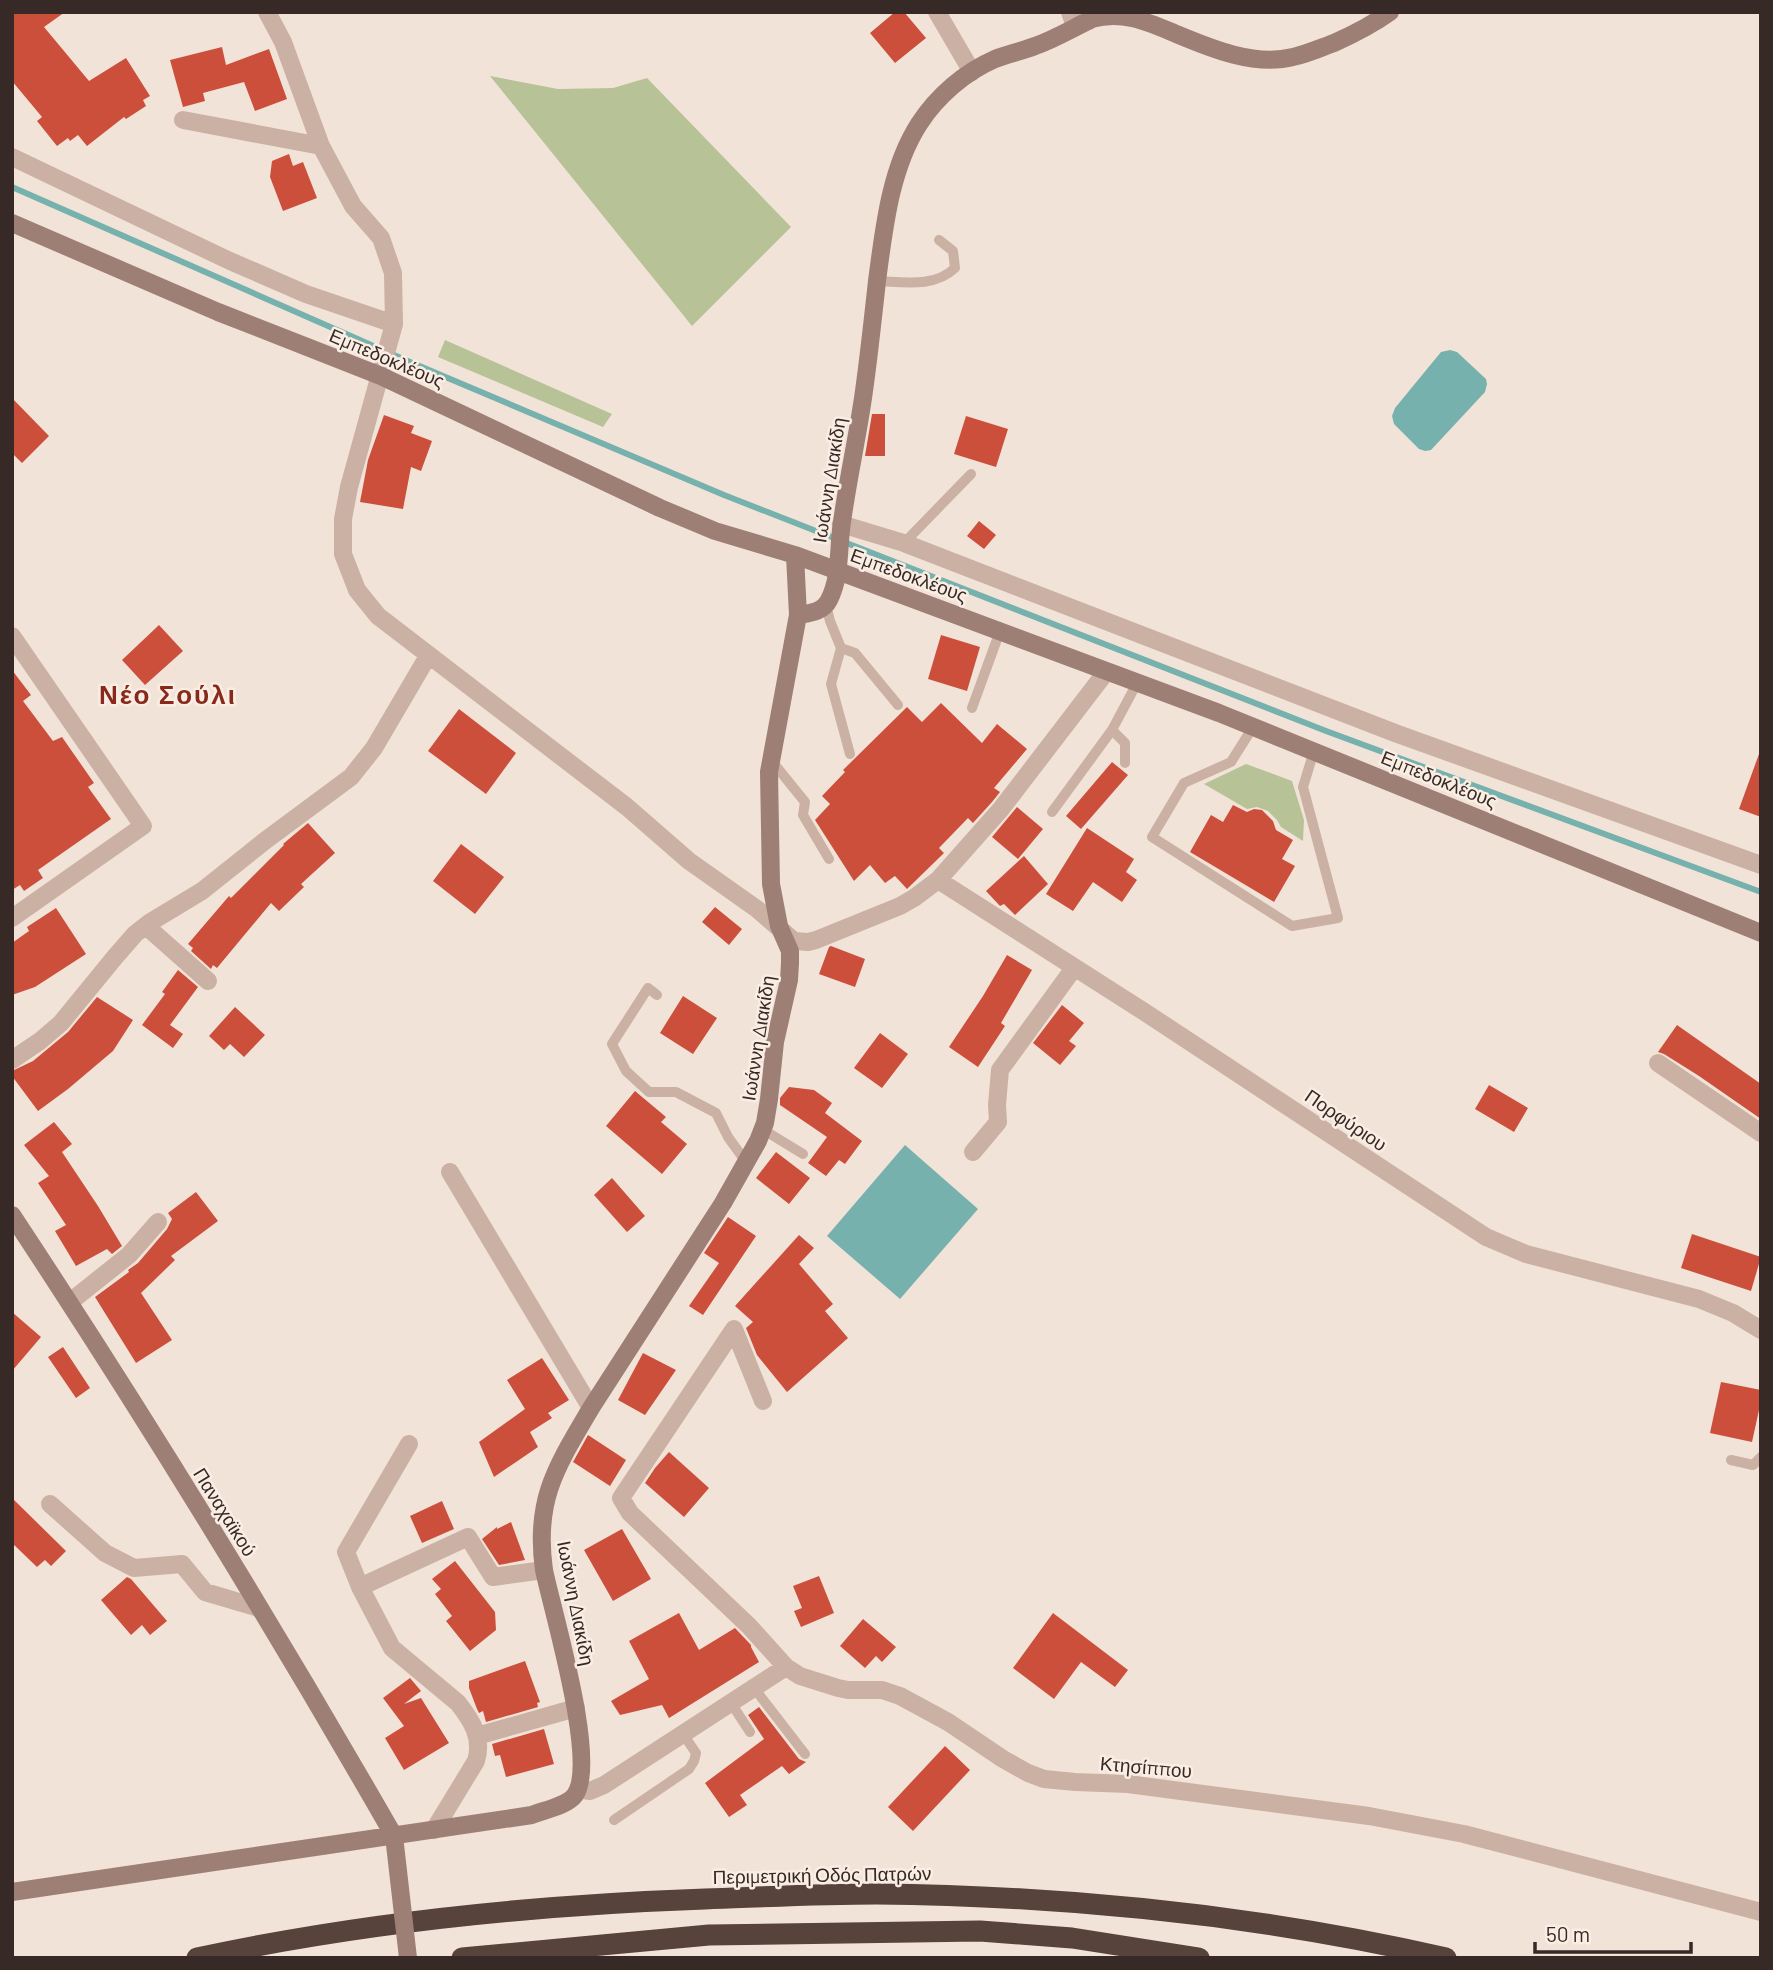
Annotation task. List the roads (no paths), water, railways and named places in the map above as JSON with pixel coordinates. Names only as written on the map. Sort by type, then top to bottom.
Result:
[{"type":"highway","name":"Περιμετρική Οδός Πατρών","points":[[197,1958],[314,1935],[537,1909],[669,1900],[874,1894],[1000,1898],[1216,1916],[1346,1937],[1446,1958]]},
{"type":"highway","points":[[462,1958],[709,1935],[980,1931],[1072,1938],[1199,1958]]},
{"type":"street","points":[[267,12],[283,42],[321,146],[354,206],[381,238],[393,273],[392,332],[349,487],[343,519],[343,554],[357,590],[378,616],[428,656],[627,807],[715,880],[779,926],[794,941],[808,942],[900,906],[938,880],[1000,809],[1106,672]]},
{"type":"street","points":[[937,12],[972,72]]},
{"type":"street","name":"Ιωάννη Διακίδη","points":[[826,605],[831,597],[837,571],[841,524],[863,394],[888,212],[908,145],[933,105],[972,72],[992,60],[1034,46],[1072,20],[1123,16],[1210,47],[1252,58],[1278,60],[1304,54],[1354,34],[1390,12]]},
{"type":"street","points":[[183,120],[321,146]]},
{"type":"street","points":[[12,157],[230,261],[392,332]]},
{"type":"street","name":"Εμπεδοκλέους","points":[[12,223],[218,312],[381,376],[660,508],[715,531],[795,555],[1253,727],[1761,933]]},
{"type":"street","points":[[841,524],[904,543],[1395,733],[1761,865]]},
{"type":"street","name":"Ιωάννη Διακίδη","points":[[578,1789],[581,1732],[544,1570],[541,1550],[543,1510],[559,1465],[591,1408],[723,1203],[762,1129],[768,1110],[775,1042],[789,980],[790,951],[779,926],[771,884],[769,788],[771,760],[798,615],[795,555]]},
{"type":"street","points":[[798,615],[819,611],[826,605]]},
{"type":"street","points":[[12,918],[144,826],[14,643]]},
{"type":"street","points":[[12,1060],[61,1023],[115,957],[146,926],[202,891],[351,777],[374,748],[428,656]]},
{"type":"street","name":"Πορφύριου","points":[[938,880],[1154,1018],[1486,1237],[1526,1254],[1699,1298],[1761,1330]]},
{"type":"street","points":[[146,926],[208,981]]},
{"type":"street","points":[[973,1152],[998,1122],[1000,1070],[1074,968]]},
{"type":"street","points":[[1658,1063],[1761,1133]]},
{"type":"street","points":[[450,1172],[591,1408]]},
{"type":"street","name":"Παναχαϊκού","points":[[12,1214],[70,1302],[259,1608],[394,1836]]},
{"type":"street","points":[[70,1302],[129,1255],[158,1222]]},
{"type":"street","points":[[12,1892],[532,1815],[570,1800],[578,1789],[588,1791],[600,1787],[754,1688],[786,1667],[749,1626],[630,1513],[621,1498],[734,1329],[763,1401]]},
{"type":"street","points":[[409,1444],[346,1552],[360,1587],[392,1648],[458,1703],[466,1712],[477,1736],[480,1750],[476,1761],[434,1830]]},
{"type":"street","points":[[50,1504],[105,1553],[134,1569],[182,1564],[205,1592],[259,1608]]},
{"type":"street","points":[[360,1587],[468,1537],[494,1577],[544,1570]]},
{"type":"street","name":"Κτησίππου","points":[[786,1667],[800,1676],[838,1688],[882,1690],[900,1696],[942,1719],[1010,1763],[1044,1779],[1128,1784],[1369,1816],[1464,1834],[1761,1912]]},
{"type":"street","points":[[477,1736],[576,1708]]},
{"type":"street","points":[[394,1836],[408,1958]]},
{"type":"lane","points":[[877,281],[921,283],[946,276],[955,268],[953,251],[939,240]]},
{"type":"lane","points":[[904,543],[971,474]]},
{"type":"lane","points":[[826,605],[841,648],[831,684],[850,754]]},
{"type":"lane","points":[[972,708],[1000,631]]},
{"type":"lane","points":[[841,648],[855,653],[898,705]]},
{"type":"lane","points":[[1052,812],[1112,730],[1138,683]]},
{"type":"lane","points":[[1253,727],[1231,762],[1184,783],[1152,837],[1292,926],[1338,918],[1303,787],[1314,751]]},
{"type":"lane","points":[[1112,730],[1125,743],[1125,763]]},
{"type":"lane","points":[[771,760],[805,802],[803,815],[829,859]]},
{"type":"lane","points":[[657,995],[648,988],[612,1044],[626,1071],[649,1092],[676,1092],[716,1113],[728,1137],[746,1162]]},
{"type":"lane","points":[[762,1129],[803,1154]]},
{"type":"lane","points":[[1731,1460],[1753,1465],[1761,1457]]},
{"type":"lane","points":[[754,1688],[805,1754]]},
{"type":"lane","points":[[731,1703],[750,1732]]},
{"type":"lane","points":[[614,1820],[689,1769],[696,1753],[683,1734]]},
{"type":"water","points":[[1441,352],[1457,352],[1486,379],[1487,384],[1485,392],[1431,450],[1425,451],[1419,449],[1394,424],[1392,416],[1395,408]]},
{"type":"water","points":[[905,1145],[978,1209],[900,1299],[827,1236]]},
{"type":"waterway","points":[[12,187],[410,362],[724,495],[1326,731],[1761,892]]},
{"type":"district","name":"Νέο Σούλι","points":[[168,695]]}]
